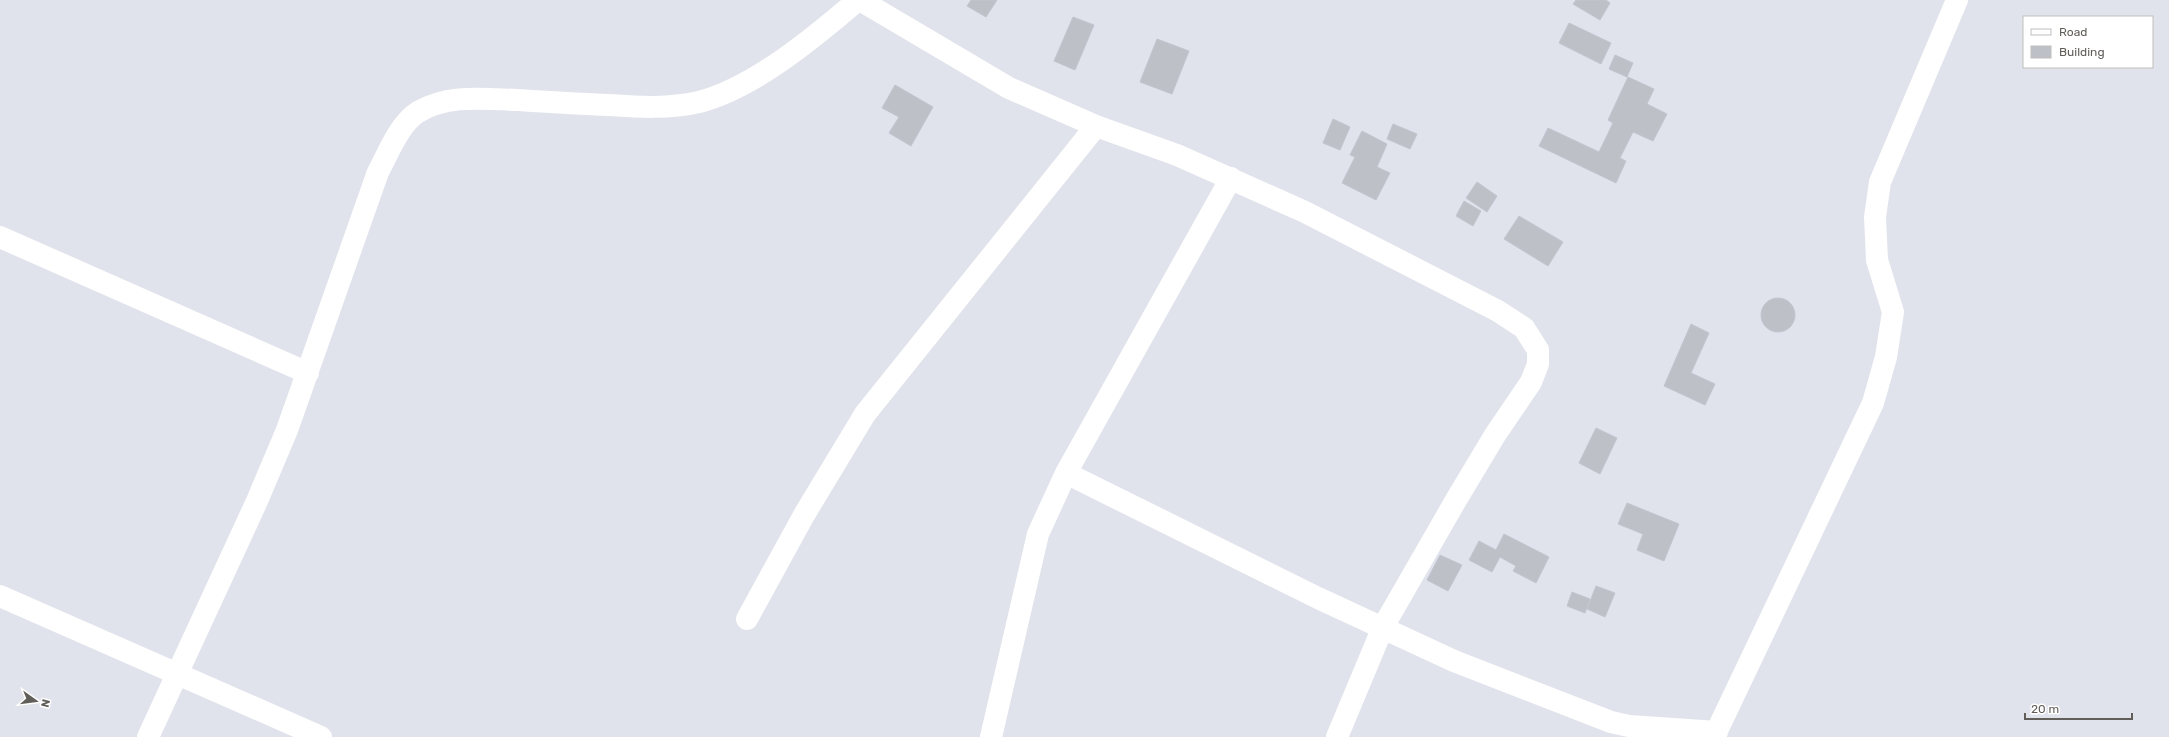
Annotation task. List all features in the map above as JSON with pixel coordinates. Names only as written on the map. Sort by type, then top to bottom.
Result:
[{"type":"street","points":[[148,737],[257,501],[287,430],[378,172],[398,134],[416,113],[442,101],[477,98],[659,108],[699,102],[736,88],[773,65],[811,40],[859,0],[1009,88],[1096,126],[1177,155],[1305,212],[1498,311],[1524,328],[1538,350],[1538,364],[1531,382],[1480,461],[1382,627],[1337,737]]},
{"type":"street","points":[[1066,473],[1311,595],[1454,662],[1611,722],[1629,726],[1715,734],[1873,403],[1886,356],[1893,312],[1877,260],[1875,217],[1880,182],[1957,0]]},
{"type":"street","points":[[747,619],[804,515],[865,414],[1096,126]]},
{"type":"street","points":[[991,737],[1038,534],[1066,473],[1231,178]]},
{"type":"street","points":[[0,237],[308,373]]},
{"type":"street","points":[[0,596],[322,737]]},
{"type":"building","points":[[971,0],[997,0],[986,17],[967,6]]},
{"type":"building","points":[[1576,0],[1606,0],[1610,3],[1600,20],[1573,4]]},
{"type":"building","points":[[1073,17],[1094,25],[1075,70],[1054,61]]},
{"type":"building","points":[[1569,23],[1611,43],[1601,64],[1559,43]]},
{"type":"building","points":[[1157,39],[1189,51],[1172,94],[1140,82]]},
{"type":"building","points":[[1615,55],[1633,63],[1627,77],[1609,69]]},
{"type":"building","points":[[1628,77],[1654,89],[1647,104],[1667,114],[1653,141],[1633,132],[1620,158],[1626,161],[1616,183],[1539,146],[1548,128],[1599,152],[1613,123],[1608,120]]},
{"type":"building","points":[[895,85],[933,107],[911,146],[889,133],[899,117],[882,108]]},
{"type":"building","points":[[1333,119],[1350,127],[1340,150],[1323,143]]},
{"type":"building","points":[[1393,124],[1417,134],[1410,149],[1387,139]]},
{"type":"building","points":[[1362,131],[1387,144],[1377,167],[1390,173],[1376,200],[1342,183],[1355,157],[1350,155]]},
{"type":"building","points":[[1477,182],[1497,196],[1487,212],[1466,198]]},
{"type":"building","points":[[1464,201],[1481,211],[1473,226],[1456,216]]},
{"type":"building","points":[[1519,216],[1563,242],[1548,266],[1504,239]]},
{"type":"building","points":[[1775,298],[1781,298],[1785,299],[1792,305],[1795,315],[1794,322],[1788,329],[1781,332],[1775,332],[1771,331],[1764,325],[1761,318],[1761,312],[1762,308],[1768,301]]},
{"type":"building","points":[[1691,324],[1709,333],[1691,373],[1715,384],[1705,405],[1664,386]]},
{"type":"building","points":[[1596,428],[1617,438],[1600,474],[1579,463]]},
{"type":"building","points":[[1627,503],[1679,524],[1664,561],[1637,550],[1643,534],[1618,524]]},
{"type":"building","points":[[1504,534],[1549,557],[1536,583],[1513,571],[1516,566],[1500,557],[1492,572],[1469,560],[1479,541],[1496,550]]},
{"type":"building","points":[[1440,555],[1462,565],[1448,591],[1427,580]]},
{"type":"building","points":[[1596,586],[1615,593],[1605,617],[1587,609]]},
{"type":"building","points":[[1572,592],[1590,599],[1585,613],[1567,606]]}]
